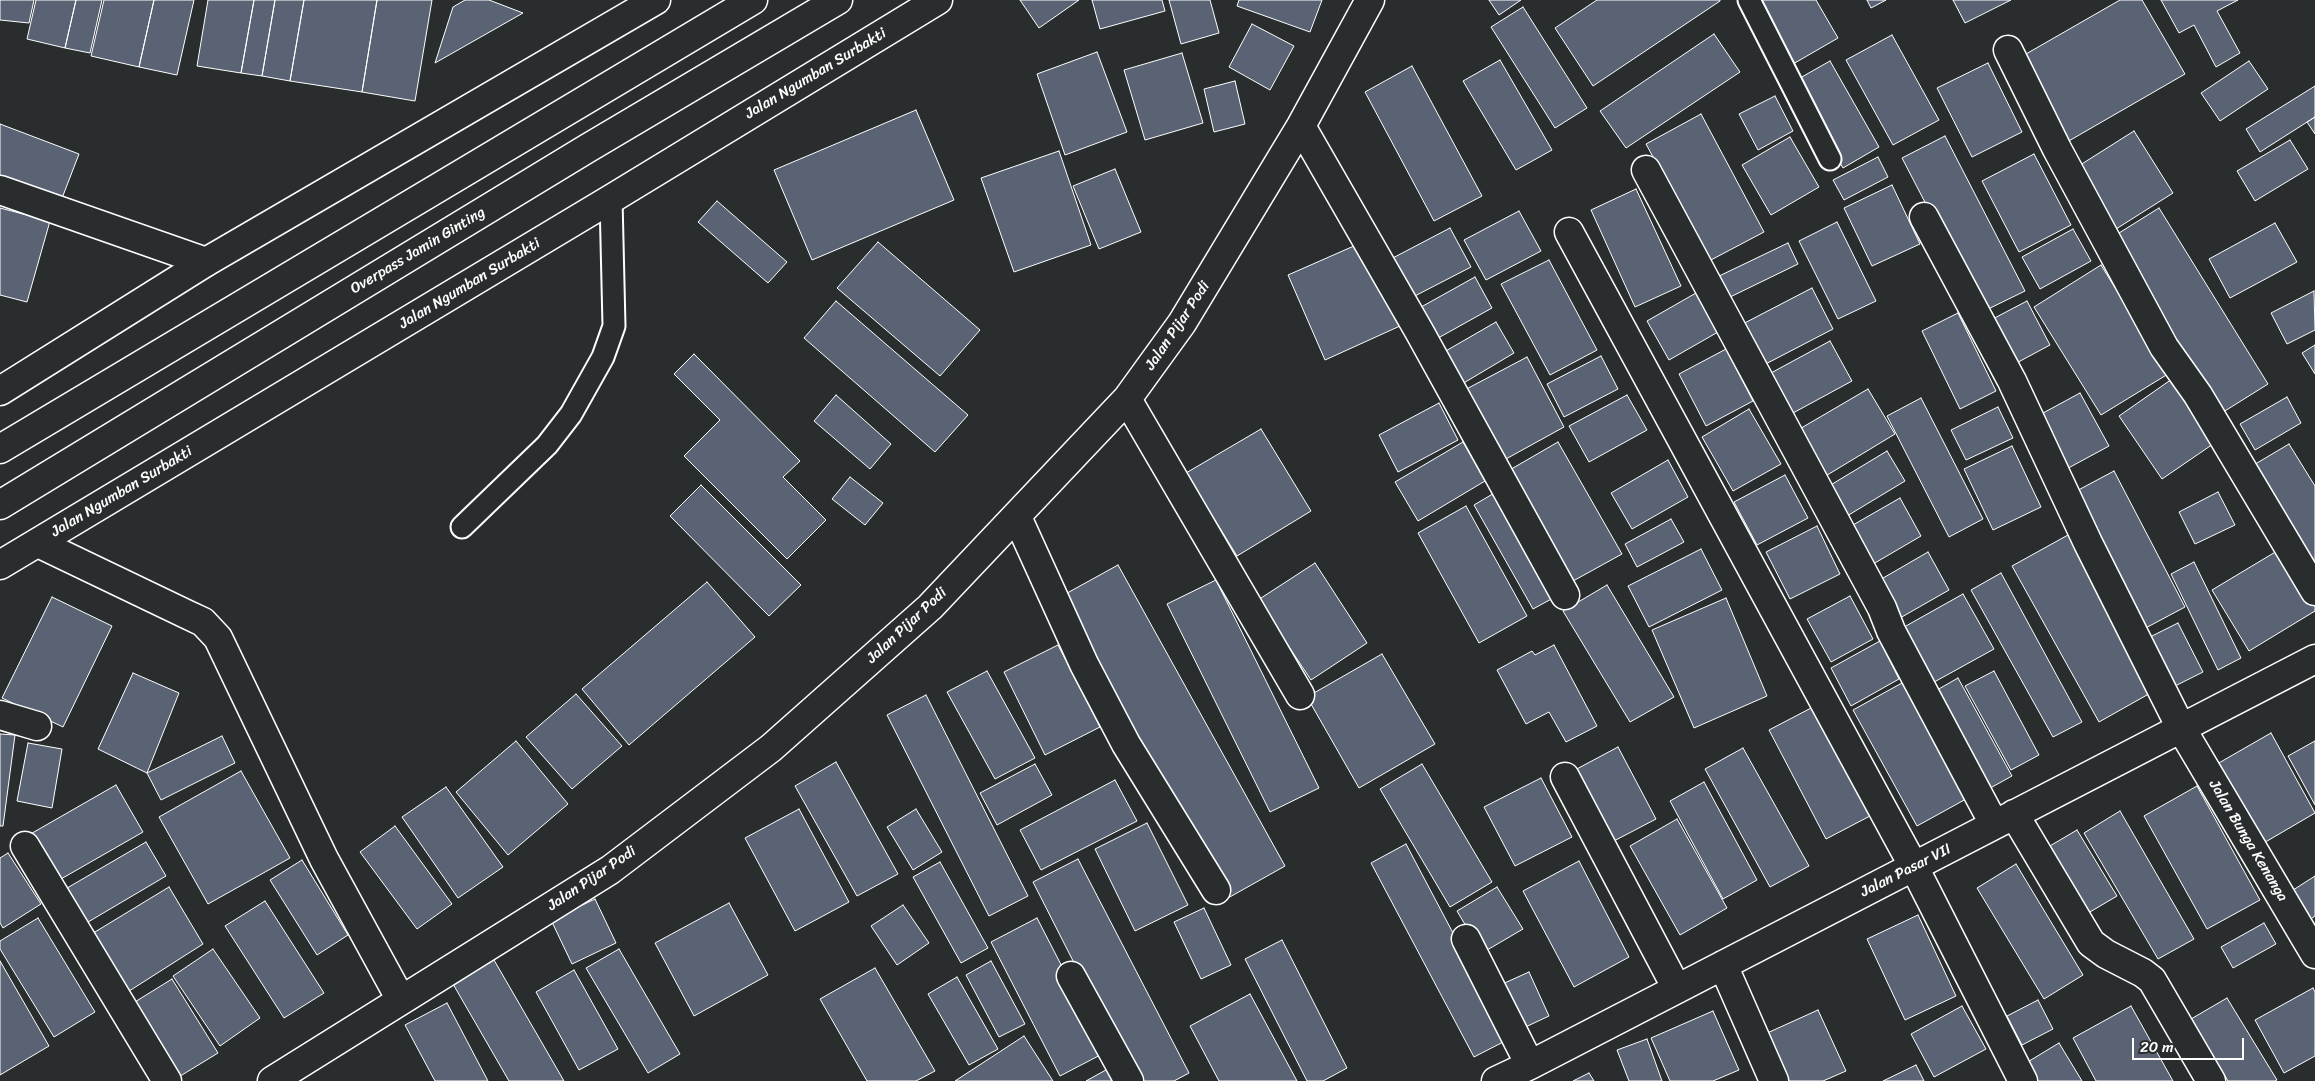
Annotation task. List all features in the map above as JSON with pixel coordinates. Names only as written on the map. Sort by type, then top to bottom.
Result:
[{"type":"main road","points":[[0,391],[206,262],[656,0]]},
{"type":"main road","points":[[0,449],[753,0]]},
{"type":"main road","name":"Overpass Jamin Ginting","points":[[0,505],[588,148],[838,0]]},
{"type":"main road","name":"Jalan Ngumban Surbakti","points":[[0,565],[611,199],[938,0]]},
{"type":"main road","name":"Jalan Pijar Podi","points":[[272,1081],[610,870],[771,748],[930,607],[1127,399],[1182,323],[1300,126],[1370,0]]},
{"type":"main road","points":[[2008,50],[2057,149],[2164,347],[2198,395],[2315,591]]},
{"type":"main road","points":[[1300,126],[1419,331],[1565,595]]},
{"type":"main road","points":[[1646,170],[1882,608],[1891,631],[2004,819],[2091,943],[2106,954],[2143,972],[2152,980],[2211,1081]]},
{"type":"main road","points":[[0,190],[206,262]]},
{"type":"main road","name":"Jalan Bunga Kenanga","points":[[1924,217],[2012,381],[2088,543],[2181,728],[2315,954]]},
{"type":"main road","points":[[1569,232],[1914,867],[2024,1081]]},
{"type":"main road","points":[[1127,399],[1300,695]]},
{"type":"main road","points":[[1017,517],[1084,664],[1126,744],[1216,890]]},
{"type":"main road","points":[[38,543],[203,622],[218,638],[324,859],[402,1000]]},
{"type":"main road","name":"Jalan Pasar VII","points":[[1515,1074],[2315,659]]},
{"type":"main road","points":[[0,715],[37,726]]},
{"type":"main road","points":[[1565,777],[1677,989]]},
{"type":"main road","points":[[25,846],[167,1081]]},
{"type":"main road","points":[[1466,939],[1515,1074]]},
{"type":"main road","points":[[1723,965],[1774,1081]]},
{"type":"main road","points":[[1072,976],[1129,1081]]},
{"type":"lane","points":[[1749,0],[1830,159]]},
{"type":"lane","points":[[462,527],[547,445],[571,414],[602,357],[614,326],[611,199]]},
{"type":"building","points":[[0,0],[34,0],[29,23],[0,20]]},
{"type":"building","points":[[36,0],[76,0],[65,48],[27,39]]},
{"type":"building","points":[[76,0],[102,0],[90,53],[65,48]]},
{"type":"building","points":[[104,0],[154,0],[139,67],[91,56]]},
{"type":"building","points":[[154,0],[194,0],[177,75],[139,67]]},
{"type":"building","points":[[208,0],[254,0],[241,73],[197,66]]},
{"type":"building","points":[[254,0],[275,0],[262,76],[241,73]]},
{"type":"building","points":[[275,0],[304,0],[290,81],[262,76]]},
{"type":"building","points":[[304,0],[377,0],[362,92],[290,81]]},
{"type":"building","points":[[377,0],[432,0],[415,101],[362,92]]},
{"type":"building","points":[[465,0],[489,0],[523,13],[435,63],[453,7]]},
{"type":"building","points":[[1020,0],[1079,0],[1039,28]]},
{"type":"building","points":[[1092,0],[1162,0],[1165,11],[1100,29]]},
{"type":"building","points":[[1169,0],[1210,0],[1219,33],[1181,44]]},
{"type":"building","points":[[1239,0],[1322,0],[1310,32],[1237,6]]},
{"type":"building","points":[[1489,0],[1521,0],[1499,15]]},
{"type":"building","points":[[1597,0],[1720,1],[1593,86],[1555,28]]},
{"type":"building","points":[[1757,0],[1816,0],[1838,38],[1793,64]]},
{"type":"building","points":[[1867,0],[1886,0],[1871,8]]},
{"type":"building","points":[[1953,0],[2011,0],[1965,23]]},
{"type":"building","points":[[2120,0],[2142,0],[2185,74],[2067,142],[2019,58]]},
{"type":"building","points":[[2161,0],[2238,0],[2217,11],[2240,53],[2216,67],[2194,25],[2179,33]]},
{"type":"building","points":[[1523,7],[1587,108],[1555,128],[1491,27]]},
{"type":"building","points":[[1252,24],[1294,46],[1270,90],[1229,67]]},
{"type":"building","points":[[1714,34],[1740,72],[1626,148],[1600,111]]},
{"type":"building","points":[[1892,35],[1939,120],[1893,145],[1846,60]]},
{"type":"building","points":[[1097,52],[1127,132],[1065,155],[1037,74]]},
{"type":"building","points":[[1182,53],[1203,123],[1145,140],[1124,70]]},
{"type":"building","points":[[1500,60],[1552,150],[1516,170],[1463,81]]},
{"type":"building","points":[[1830,61],[1879,147],[1843,168],[1793,82]]},
{"type":"building","points":[[2249,61],[2268,89],[2220,121],[2201,93]]},
{"type":"building","points":[[1988,63],[2022,132],[1972,157],[1937,88]]},
{"type":"building","points":[[1412,66],[1482,196],[1434,221],[1365,92]]},
{"type":"building","points":[[1235,81],[1245,124],[1214,132],[1204,89]]},
{"type":"building","points":[[2315,86],[2315,117],[2260,152],[2246,129]]},
{"type":"building","points":[[1775,96],[1793,131],[1758,150],[1739,114]]},
{"type":"building","points":[[916,110],[954,200],[812,260],[774,170]]},
{"type":"building","points":[[1701,114],[1764,232],[1709,261],[1646,144]]},
{"type":"building","points":[[2315,117],[2315,134],[2307,122]]},
{"type":"building","points":[[0,124],[79,154],[59,206],[0,184]]},
{"type":"building","points":[[2134,131],[2173,193],[2116,229],[2077,167]]},
{"type":"building","points":[[1945,136],[2025,291],[1982,312],[1902,158]]},
{"type":"building","points":[[1790,137],[1819,187],[1771,215],[1742,165]]},
{"type":"building","points":[[2290,140],[2308,169],[2255,201],[2237,171]]},
{"type":"building","points":[[1059,151],[1091,245],[1014,272],[981,178]]},
{"type":"building","points":[[2034,154],[2071,225],[2019,252],[1982,181]]},
{"type":"building","points":[[1878,157],[1888,177],[1844,200],[1833,180]]},
{"type":"building","points":[[1115,169],[1141,232],[1099,249],[1073,186]]},
{"type":"building","points":[[1892,185],[1920,244],[1872,266],[1844,208]]},
{"type":"building","points":[[1636,189],[1681,286],[1635,307],[1591,210]]},
{"type":"building","points":[[717,201],[787,262],[768,283],[698,222]]},
{"type":"building","points":[[0,208],[50,221],[27,302],[0,295]]},
{"type":"building","points":[[2159,208],[2268,384],[2220,414],[2111,238]]},
{"type":"building","points":[[1519,211],[1541,251],[1486,280],[1464,240]]},
{"type":"building","points":[[1837,222],[1876,301],[1838,319],[1799,241]]},
{"type":"building","points":[[2275,223],[2297,262],[2230,298],[2209,259]]},
{"type":"building","points":[[1450,228],[1471,267],[1409,299],[1389,260]]},
{"type":"building","points":[[2073,229],[2091,261],[2040,289],[2022,257]]},
{"type":"building","points":[[878,242],[980,330],[940,376],[837,288]]},
{"type":"building","points":[[1363,242],[1400,326],[1325,360],[1288,275]]},
{"type":"building","points":[[1788,243],[1798,264],[1726,299],[1715,278]]},
{"type":"building","points":[[1549,260],[1597,350],[1550,375],[1501,284]]},
{"type":"building","points":[[2101,265],[2168,374],[2101,415],[2034,307]]},
{"type":"building","points":[[1475,277],[1492,308],[1431,342],[1414,311]]},
{"type":"building","points":[[1812,288],[1833,329],[1756,369],[1735,328]]},
{"type":"building","points":[[2314,291],[2315,330],[2287,344],[2271,313]]},
{"type":"building","points":[[1696,293],[1718,332],[1669,360],[1647,321]]},
{"type":"building","points":[[836,301],[968,415],[935,452],[804,338]]},
{"type":"building","points":[[2027,301],[2050,345],[2009,367],[1985,323]]},
{"type":"building","points":[[1958,313],[1996,391],[1960,409],[1922,331]]},
{"type":"building","points":[[1496,322],[1514,353],[1462,384],[1444,352]]},
{"type":"building","points":[[1830,341],[1852,381],[1793,413],[1771,373]]},
{"type":"building","points":[[2315,345],[2315,374],[2302,353]]},
{"type":"building","points":[[1726,349],[1753,401],[1706,426],[1679,374]]},
{"type":"building","points":[[694,354],[800,461],[783,477],[826,520],[787,559],[684,456],[720,420],[674,374]]},
{"type":"building","points":[[1601,356],[1618,389],[1564,417],[1547,384]]},
{"type":"building","points":[[1527,357],[1564,427],[1495,465],[1457,394]]},
{"type":"building","points":[[2172,379],[2216,442],[2162,479],[2119,416]]},
{"type":"building","points":[[1868,389],[1895,434],[1819,480],[1791,434]]},
{"type":"building","points":[[2080,393],[2109,446],[2061,472],[2032,419]]},
{"type":"building","points":[[836,395],[891,444],[870,469],[814,421]]},
{"type":"building","points":[[1627,395],[1647,430],[1589,462],[1569,426]]},
{"type":"building","points":[[2287,397],[2301,423],[2255,450],[2240,424]]},
{"type":"building","points":[[1921,398],[1983,519],[1949,537],[1887,416]]},
{"type":"building","points":[[1439,403],[1458,440],[1398,472],[1379,435]]},
{"type":"building","points":[[1998,407],[2013,438],[1966,460],[1951,430]]},
{"type":"building","points":[[1749,409],[1781,464],[1733,491],[1702,437]]},
{"type":"building","points":[[1261,429],[1311,511],[1237,556],[1186,473]]},
{"type":"building","points":[[1463,442],[1485,481],[1418,521],[1395,482]]},
{"type":"building","points":[[1558,442],[1622,554],[1564,586],[1501,475]]},
{"type":"building","points":[[2289,444],[2315,486],[2315,570],[2252,466]]},
{"type":"building","points":[[2012,446],[2041,507],[1993,530],[1964,469]]},
{"type":"building","points":[[1887,451],[1905,481],[1842,519],[1824,489]]},
{"type":"building","points":[[1668,460],[1688,497],[1632,529],[1611,493]]},
{"type":"building","points":[[2114,471],[2185,607],[2140,631],[2069,495]]},
{"type":"building","points":[[1785,475],[1808,518],[1757,545],[1734,502]]},
{"type":"building","points":[[850,477],[883,503],[865,525],[832,499]]},
{"type":"building","points":[[701,485],[801,585],[769,616],[670,516]]},
{"type":"building","points":[[1496,492],[1555,597],[1533,609],[1474,505]]},
{"type":"building","points":[[2218,492],[2235,525],[2195,544],[2179,512]]},
{"type":"building","points":[[1900,498],[1921,536],[1868,567],[1846,529]]},
{"type":"building","points":[[1466,506],[1527,616],[1479,643],[1418,533]]},
{"type":"building","points":[[1671,519],[1684,542],[1637,567],[1625,544]]},
{"type":"building","points":[[1817,526],[1840,574],[1790,599],[1766,552]]},
{"type":"building","points":[[2068,535],[2154,691],[2099,722],[2012,566]]},
{"type":"building","points":[[2282,548],[2315,602],[2315,611],[2249,651],[2212,590]]},
{"type":"building","points":[[1701,549],[1722,590],[1649,627],[1628,586]]},
{"type":"building","points":[[1928,552],[1949,590],[1900,618],[1878,581]]},
{"type":"building","points":[[2194,562],[2241,658],[2218,670],[2171,574]]},
{"type":"building","points":[[1315,563],[1367,643],[1311,680],[1258,600]]},
{"type":"building","points":[[1118,565],[1285,866],[1228,898],[1060,597]]},
{"type":"building","points":[[2001,573],[2082,722],[2053,737],[1971,590]]},
{"type":"building","points":[[1216,580],[1319,788],[1270,812],[1167,604]]},
{"type":"building","points":[[707,582],[755,637],[629,745],[582,689]]},
{"type":"building","points":[[1607,585],[1674,697],[1630,722],[1563,611]]},
{"type":"building","points":[[1963,594],[1994,649],[1927,686],[1897,631]]},
{"type":"building","points":[[1850,596],[1873,639],[1831,662],[1807,619]]},
{"type":"building","points":[[52,597],[112,626],[63,727],[2,698]]},
{"type":"building","points":[[1726,598],[1767,696],[1694,728],[1652,630]]},
{"type":"building","points":[[2178,623],[2203,672],[2165,691],[2140,642]]},
{"type":"building","points":[[1880,641],[1899,679],[1851,706],[1831,668]]},
{"type":"building","points":[[1058,645],[1100,727],[1045,755],[1004,672]]},
{"type":"building","points":[[1554,645],[1597,726],[1566,742],[1549,712],[1526,724],[1497,670],[1532,651],[1535,655]]},
{"type":"building","points":[[1382,654],[1435,744],[1359,788],[1307,697]]},
{"type":"building","points":[[987,671],[1035,758],[995,779],[947,692]]},
{"type":"building","points":[[1994,671],[2039,755],[2011,770],[1965,686]]},
{"type":"building","points":[[133,673],[179,693],[147,773],[98,749]]},
{"type":"building","points":[[1958,678],[2012,776],[1983,792],[1930,694]]},
{"type":"building","points":[[1902,683],[1966,799],[1917,826],[1853,710]]},
{"type":"building","points":[[576,694],[622,746],[572,789],[526,737]]},
{"type":"building","points":[[926,695],[1028,896],[989,916],[887,715]]},
{"type":"building","points":[[1813,707],[1870,816],[1826,839],[1769,730]]},
{"type":"building","points":[[2271,733],[2315,813],[2262,844],[2217,764]]},
{"type":"building","points":[[0,734],[15,735],[3,826],[0,826]]},
{"type":"building","points":[[222,736],[235,763],[161,800],[147,773]]},
{"type":"building","points":[[516,741],[568,804],[508,855],[456,792]]},
{"type":"building","points":[[2315,741],[2315,805],[2288,756]]},
{"type":"building","points":[[28,743],[62,749],[52,808],[17,801]]},
{"type":"building","points":[[1618,747],[1656,819],[1612,842],[1573,771]]},
{"type":"building","points":[[1743,748],[1809,866],[1770,887],[1705,769]]},
{"type":"building","points":[[836,762],[898,874],[857,896],[795,786]]},
{"type":"building","points":[[1035,764],[1052,795],[997,825],[980,793]]},
{"type":"building","points":[[1422,764],[1492,882],[1450,907],[1380,789]]},
{"type":"building","points":[[241,771],[290,858],[208,904],[159,817]]},
{"type":"building","points":[[1541,778],[1572,837],[1515,866],[1484,807]]},
{"type":"building","points":[[1115,780],[1137,821],[1041,870],[1020,830]]},
{"type":"building","points":[[1704,782],[1757,880],[1723,899],[1670,801]]},
{"type":"building","points":[[116,785],[143,832],[54,883],[27,836]]},
{"type":"building","points":[[2197,786],[2260,900],[2207,929],[2144,816]]},
{"type":"building","points":[[446,787],[503,867],[458,898],[402,817]]},
{"type":"building","points":[[799,809],[849,902],[795,931],[745,838]]},
{"type":"building","points":[[916,809],[942,852],[913,870],[887,827]]},
{"type":"building","points":[[2120,811],[2194,939],[2158,959],[2084,833]]},
{"type":"building","points":[[1677,819],[1727,908],[1680,935],[1630,846]]},
{"type":"building","points":[[1147,823],[1188,905],[1135,931],[1095,849]]},
{"type":"building","points":[[395,826],[452,904],[417,929],[360,852]]},
{"type":"building","points":[[2077,830],[2117,896],[2078,919],[2038,853]]},
{"type":"building","points":[[146,842],[166,876],[83,925],[62,891]]},
{"type":"building","points":[[1406,844],[1509,1039],[1474,1057],[1371,863]]},
{"type":"building","points":[[8,853],[41,904],[3,928],[0,923],[0,858]]},
{"type":"building","points":[[1078,859],[1189,1073],[1174,1081],[1134,1081],[1033,882]]},
{"type":"building","points":[[302,860],[348,935],[317,955],[270,880]]},
{"type":"building","points":[[1579,861],[1629,957],[1574,987],[1523,891]]},
{"type":"building","points":[[940,862],[988,948],[961,963],[913,877]]},
{"type":"building","points":[[2016,864],[2083,975],[2044,999],[1977,888]]},
{"type":"building","points":[[2315,876],[2315,916],[2308,921],[2290,892]]},
{"type":"building","points":[[169,887],[203,944],[126,993],[90,935]]},
{"type":"building","points":[[1497,887],[1523,929],[1482,953],[1457,911]]},
{"type":"building","points":[[595,899],[616,943],[572,964],[551,920]]},
{"type":"building","points":[[265,901],[324,993],[284,1018],[225,926]]},
{"type":"building","points":[[729,903],[768,975],[694,1016],[655,943]]},
{"type":"building","points":[[903,905],[929,943],[897,965],[871,926]]},
{"type":"building","points":[[1204,908],[1231,965],[1201,979],[1174,922]]},
{"type":"building","points":[[1918,915],[1956,996],[1905,1020],[1867,939]]},
{"type":"building","points":[[38,918],[95,1012],[54,1037],[0,949],[0,941]]},
{"type":"building","points":[[1037,918],[1106,1052],[1060,1076],[991,942]]},
{"type":"building","points":[[2264,923],[2276,944],[2233,968],[2221,947]]},
{"type":"building","points":[[1282,940],[1347,1068],[1323,1081],[1307,1081],[1245,959]]},
{"type":"building","points":[[213,949],[260,1018],[220,1046],[173,976]]},
{"type":"building","points":[[619,949],[680,1054],[648,1073],[586,968]]},
{"type":"building","points":[[494,960],[564,1081],[509,1081],[453,984]]},
{"type":"building","points":[[0,961],[49,1046],[0,1075]]},
{"type":"building","points":[[991,961],[1025,1024],[999,1037],[966,975]]},
{"type":"building","points":[[875,968],[935,1071],[916,1081],[867,1081],[820,999]]},
{"type":"building","points":[[574,970],[618,1049],[579,1070],[536,992]]},
{"type":"building","points":[[1529,972],[1549,1016],[1519,1030],[1498,986]]},
{"type":"building","points":[[957,977],[998,1049],[969,1065],[928,994]]},
{"type":"building","points":[[172,979],[218,1053],[177,1078],[130,1005]]},
{"type":"building","points":[[2313,988],[2315,992],[2315,1056],[2284,1073],[2255,1020]]},
{"type":"building","points":[[1250,994],[1297,1081],[1219,1081],[1190,1026]]},
{"type":"building","points":[[2227,998],[2277,1080],[2228,1081],[2191,1019]]},
{"type":"building","points":[[2038,1000],[2053,1029],[2022,1045],[2007,1016]]},
{"type":"building","points":[[447,1003],[488,1081],[435,1081],[405,1025]]},
{"type":"building","points":[[1962,1006],[1986,1049],[1934,1077],[1911,1034]]},
{"type":"building","points":[[2131,1006],[2173,1081],[2096,1081],[2073,1038]]},
{"type":"building","points":[[1818,1010],[1846,1071],[1823,1081],[1786,1081],[1765,1034]]},
{"type":"building","points":[[1713,1011],[1739,1070],[1713,1081],[1670,1081],[1651,1038]]},
{"type":"building","points":[[1024,1036],[1053,1081],[955,1081]]},
{"type":"building","points":[[1647,1039],[1662,1081],[1629,1081],[1617,1050]]},
{"type":"building","points":[[2059,1043],[2082,1081],[2037,1081],[2026,1063]]},
{"type":"building","points":[[1916,1065],[1924,1081],[1883,1081]]},
{"type":"building","points":[[1113,1066],[1122,1081],[1086,1081]]},
{"type":"building","points":[[1589,1073],[1594,1081],[1573,1081]]}]
